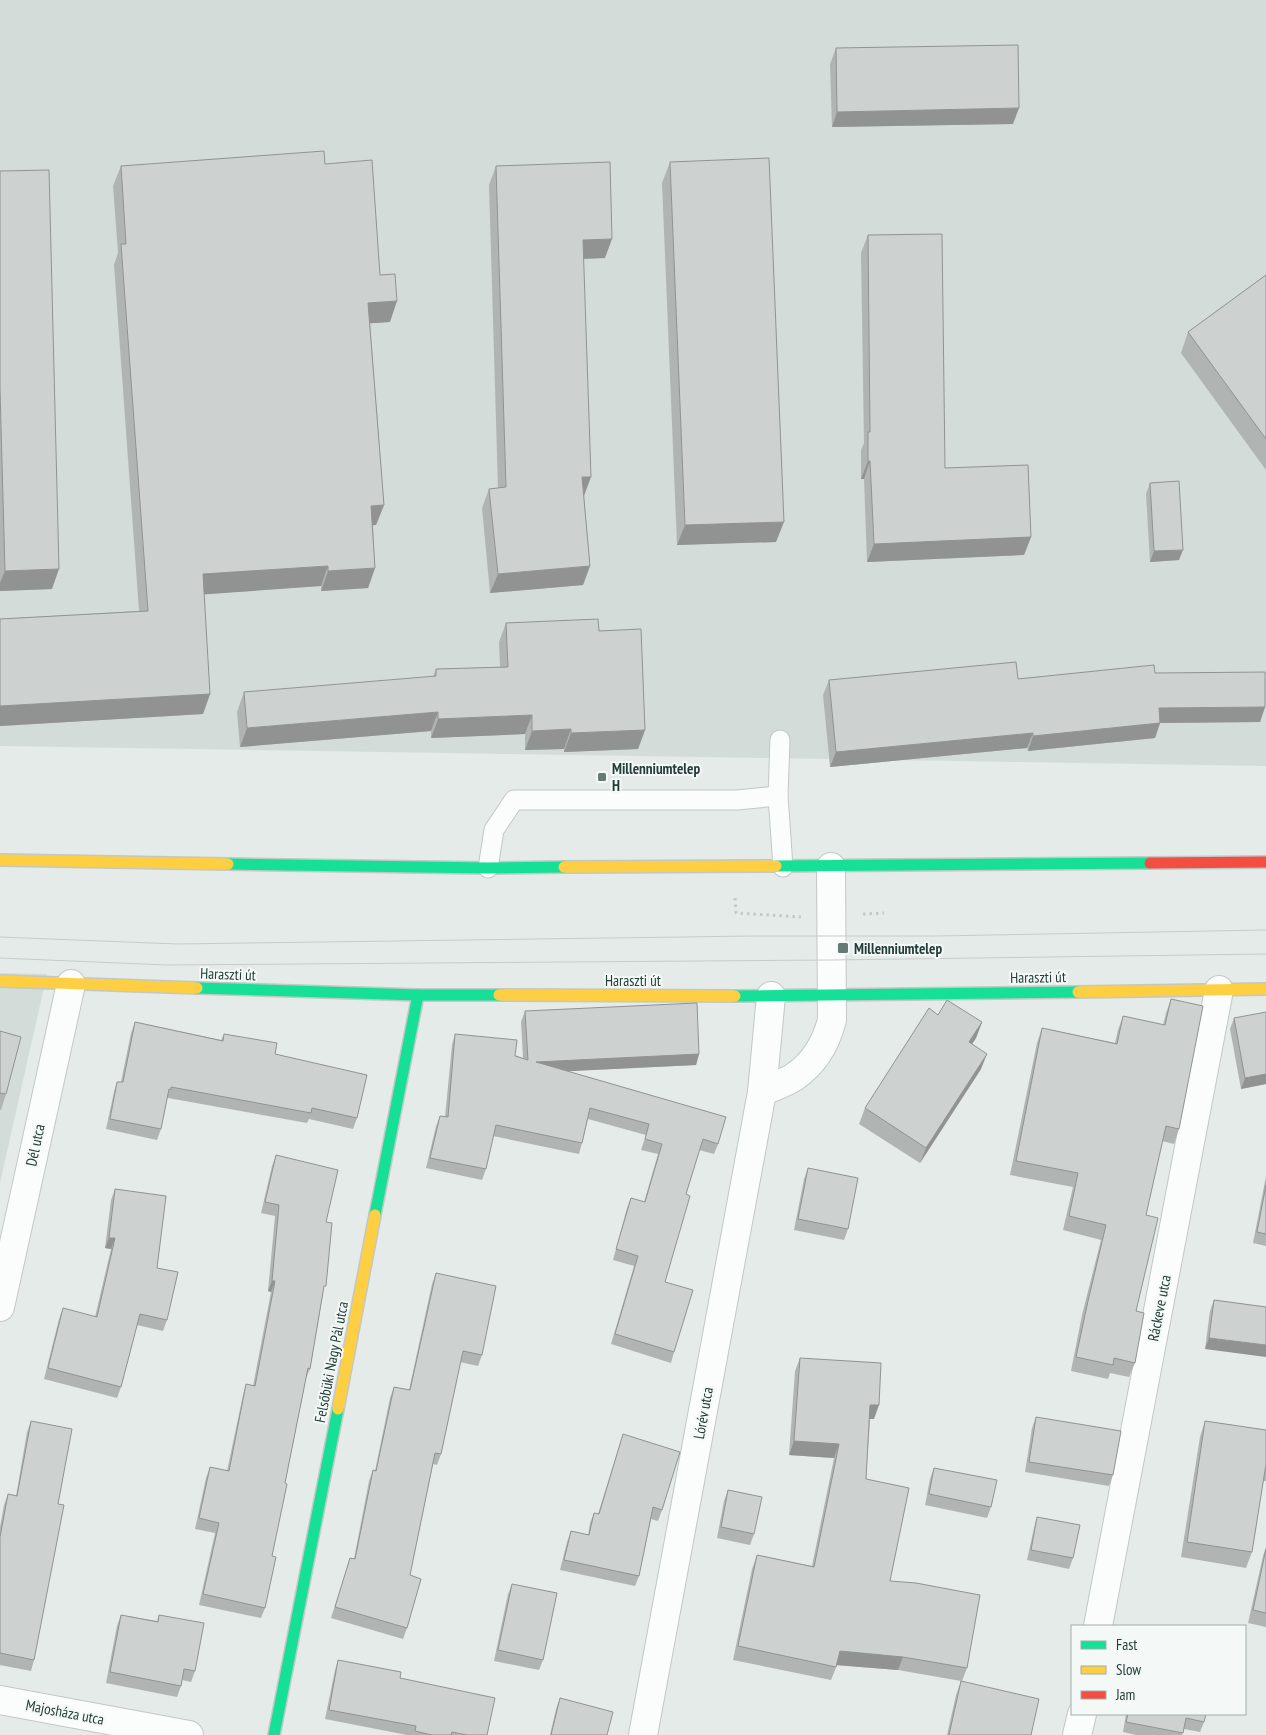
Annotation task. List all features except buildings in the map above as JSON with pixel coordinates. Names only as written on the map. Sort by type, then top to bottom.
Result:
[{"type":"street","points":[[0,860],[488,868],[831,867],[1266,862]]},
{"type":"street","points":[[762,1092],[794,1077],[815,1057],[827,1038],[832,1020],[831,867]]},
{"type":"street","name":"Haraszti út","points":[[0,981],[418,995],[771,996],[1266,989]]},
{"type":"street","name":"Dél utca","points":[[0,1307],[70,984]]},
{"type":"street","name":"Ráckeve utca","points":[[1098,1625],[1219,990]]},
{"type":"street","name":"Felsőbüki Nagy Pál utca","points":[[274,1735],[418,995]]},
{"type":"street","name":"Lórév utca","points":[[643,1735],[762,1092],[771,996]]},
{"type":"street","name":"Majosháza utca","points":[[0,1700],[189,1735]]},
{"type":"street","points":[[1078,1735],[1082,1715]]},
{"type":"lane","points":[[780,740],[778,796],[783,867]]},
{"type":"lane","points":[[488,868],[494,830],[514,800],[737,800],[778,796]]},
{"type":"shaded area","points":[[0,0],[1266,0],[1266,766],[0,746]]},
{"type":"shaded area","points":[[0,973],[47,974],[0,1183]]},
{"type":"tram line","points":[[0,937],[177,944],[753,936],[937,936],[1266,930]]},
{"type":"tram line","points":[[0,958],[166,965],[831,960],[1266,954]]},
{"type":"traffic: fast","points":[[776,866],[1150,863]]},
{"type":"traffic: fast","points":[[228,864],[488,868],[564,867]]},
{"type":"traffic: fast","points":[[197,988],[418,995],[499,995]]},
{"type":"traffic: fast","points":[[735,996],[1078,992]]},
{"type":"traffic: fast","points":[[375,1215],[418,995]]},
{"type":"traffic: fast","points":[[274,1735],[338,1409]]},
{"type":"traffic: slow","points":[[0,860],[228,864]]},
{"type":"traffic: slow","points":[[564,867],[776,866]]},
{"type":"traffic: slow","points":[[0,981],[197,988]]},
{"type":"traffic: slow","points":[[1078,992],[1266,989]]},
{"type":"traffic: slow","points":[[499,995],[735,996]]},
{"type":"traffic: slow","points":[[338,1409],[375,1215]]},
{"type":"traffic: jam","points":[[1150,863],[1266,862]]},
{"type":"place","name":"Millenniumtelep H","points":[[602,777]]},
{"type":"place","name":"Millenniumtelep","points":[[843,948]]}]
